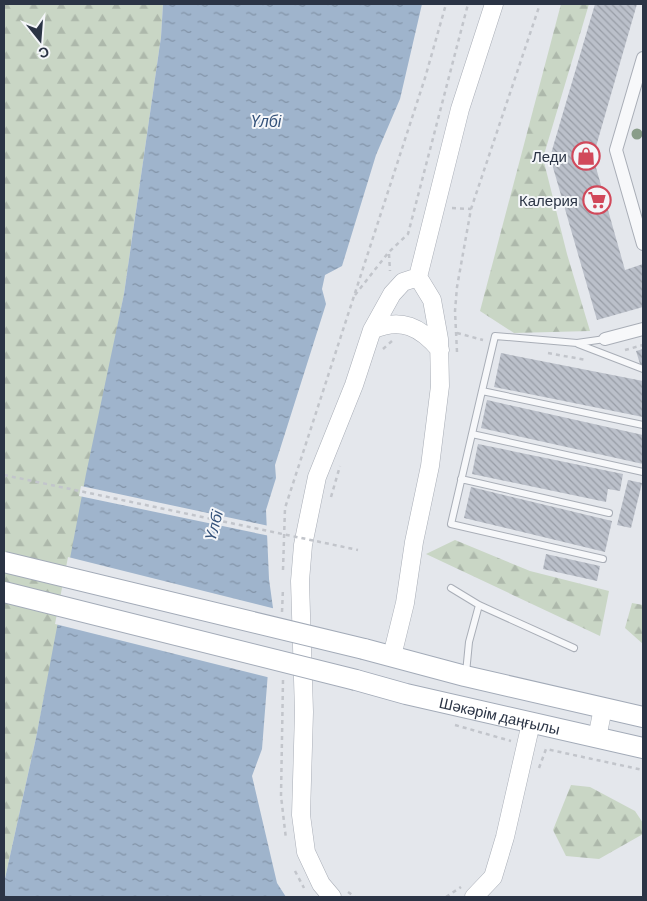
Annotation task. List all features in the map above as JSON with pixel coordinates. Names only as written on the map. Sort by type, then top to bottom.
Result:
[{"type":"main road","points":[[392,656],[405,603],[414,542],[430,466],[440,386],[440,350],[432,300],[418,276],[460,109],[494,4]]},
{"type":"main road","points":[[340,894],[321,884],[306,852],[301,815],[304,712],[300,581],[303,545],[317,477],[354,385],[372,330],[392,294],[403,282],[418,276]]},
{"type":"main road","points":[[372,330],[396,323],[409,325],[421,330],[440,350]]},
{"type":"main road","name":"Шәкәрім даңғылы","points":[[4,562],[364,649],[465,676],[643,717]]},
{"type":"main road","name":"Шәкәрім даңғылы","points":[[4,592],[532,723],[643,748]]},
{"type":"main road","points":[[597,738],[603,708]]},
{"type":"main road","points":[[468,892],[492,876],[505,837],[532,723]]},
{"type":"street","points":[[643,58],[616,150],[643,244]]},
{"type":"street","points":[[605,339],[643,328]]},
{"type":"lane","points":[[603,559],[451,524],[495,336],[577,343],[605,339]]},
{"type":"lane","points":[[577,343],[643,369]]},
{"type":"lane","points":[[482,391],[643,425]]},
{"type":"lane","points":[[472,434],[643,472]]},
{"type":"lane","points":[[461,479],[609,513]]},
{"type":"lane","points":[[451,588],[478,605],[574,648]]},
{"type":"lane","points":[[465,676],[469,642],[478,605]]},
{"type":"path","points":[[283,575],[285,508],[425,78],[446,4]]},
{"type":"path","points":[[352,298],[388,253],[408,234],[468,4]]},
{"type":"path","points":[[455,311],[471,209],[540,4]]},
{"type":"path","points":[[382,350],[397,337]]},
{"type":"path","points":[[331,498],[341,464]]},
{"type":"path","points":[[4,475],[358,550]]},
{"type":"path","points":[[317,551],[321,533]]},
{"type":"path","points":[[282,614],[283,585]]},
{"type":"path","points":[[283,671],[284,721],[281,796],[283,828],[288,845]]},
{"type":"path","points":[[510,750],[511,740]]},
{"type":"path","points":[[546,749],[643,770]]},
{"type":"path","points":[[295,870],[305,891]]},
{"type":"path","points":[[446,897],[468,892]]},
{"type":"path","points":[[340,894],[354,897]]},
{"type":"green space","points":[[4,4],[163,4],[161,37],[124,294],[36,738],[4,883]]},
{"type":"green space","points":[[561,4],[589,4],[543,158],[567,254],[590,331],[514,333],[480,311]]},
{"type":"green space","points":[[455,540],[530,571],[609,591],[600,636],[426,554]]},
{"type":"green space","points":[[632,603],[643,605],[643,644],[625,628]]},
{"type":"green space","points":[[571,785],[590,787],[635,811],[643,823],[643,834],[599,859],[566,856],[553,830]]},
{"type":"water","name":"Үлбі","points":[[163,4],[422,4],[400,99],[376,155],[342,266],[325,275],[322,289],[326,304],[275,465],[276,478],[266,510],[269,579],[273,608],[262,749],[252,776],[277,883],[286,897],[4,897],[4,883],[36,738],[86,474],[124,294],[161,37]]},
{"type":"pier","points":[[81,486],[269,526],[270,536],[79,496]]},
{"type":"pier","points":[[68,557],[276,609],[271,678],[55,624]]},
{"type":"building","points":[[595,4],[637,4],[593,157],[625,270],[643,264],[643,307],[597,320],[550,157]]},
{"type":"building","points":[[643,349],[643,366],[641,367],[636,351]]},
{"type":"building","points":[[501,353],[643,381],[643,417],[494,387]]},
{"type":"building","points":[[487,400],[643,435],[643,464],[481,428]]},
{"type":"building","points":[[478,444],[623,474],[620,491],[608,489],[606,502],[472,474]]},
{"type":"building","points":[[628,480],[642,483],[631,528],[617,525]]},
{"type":"building","points":[[471,487],[612,521],[605,552],[464,518]]},
{"type":"building","points":[[546,554],[600,566],[597,581],[543,569]]},
{"type":"place","name":"Леди","points":[[586,156]]},
{"type":"place","name":"Калерия","points":[[597,200]]}]
